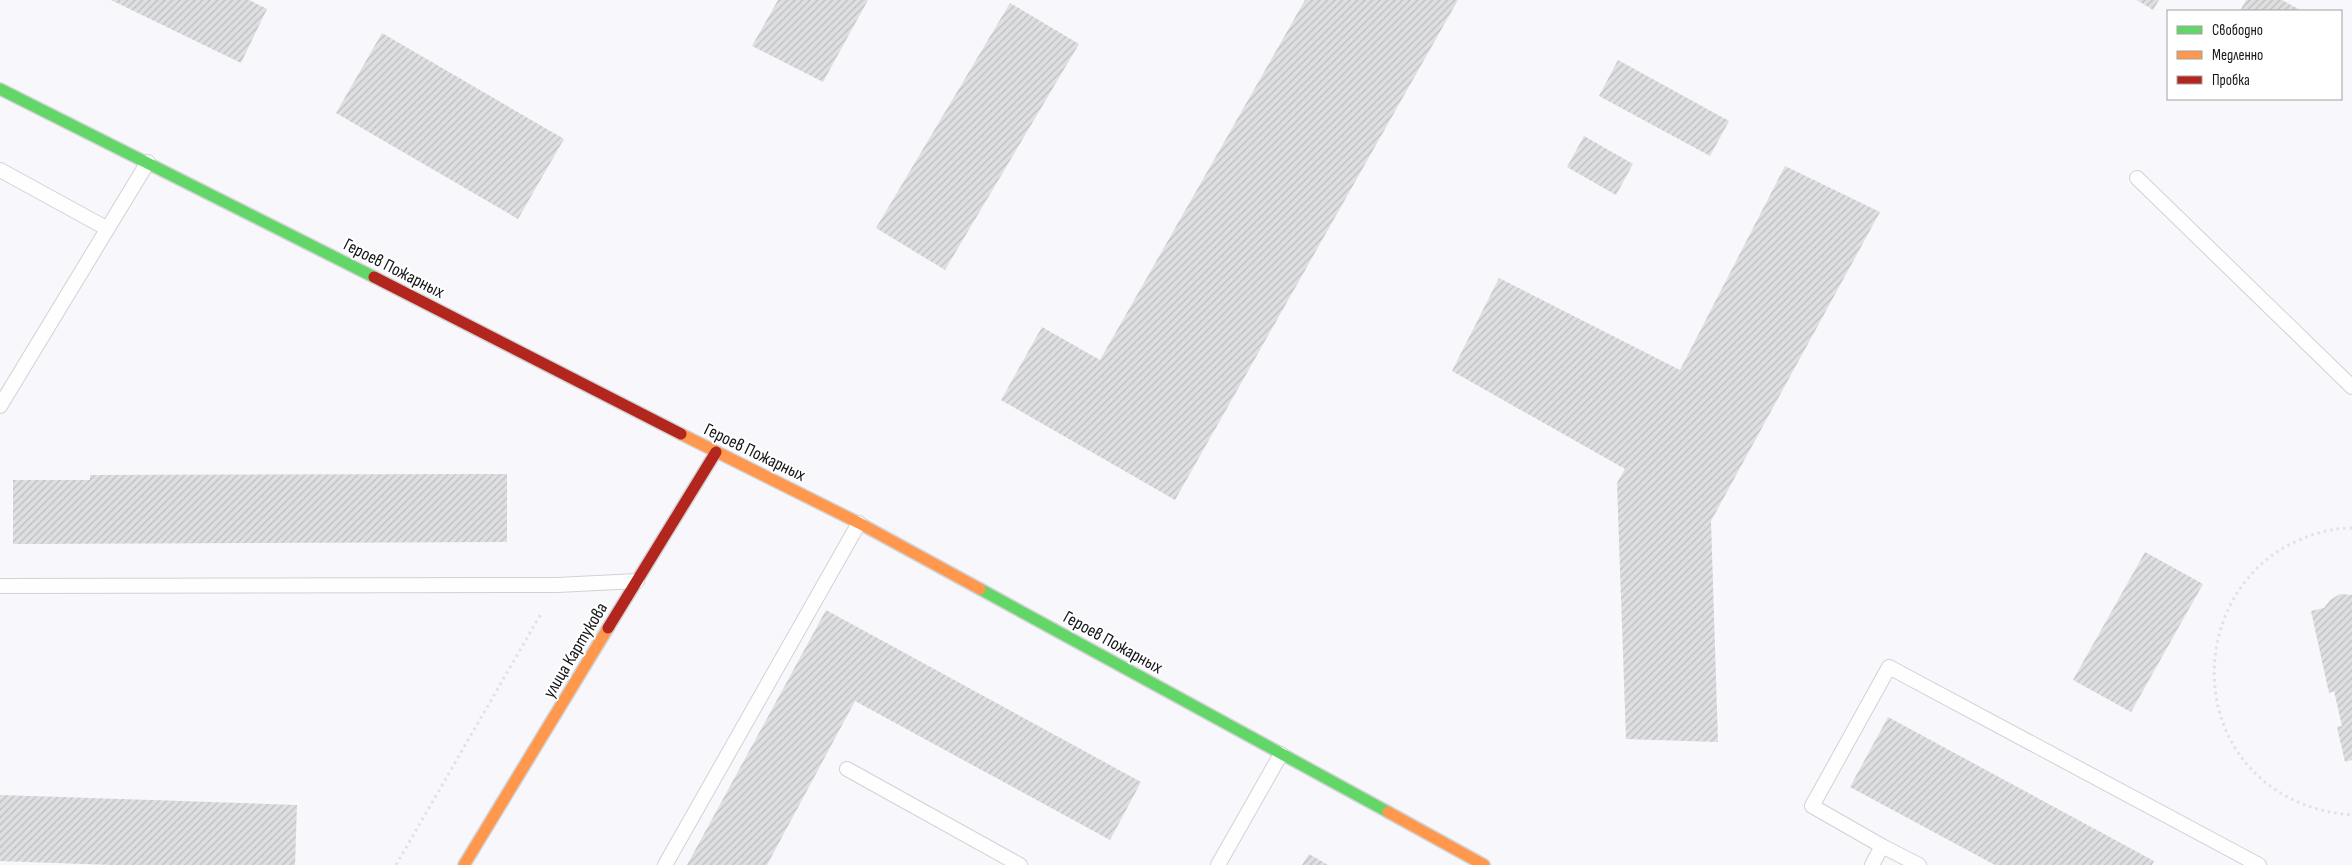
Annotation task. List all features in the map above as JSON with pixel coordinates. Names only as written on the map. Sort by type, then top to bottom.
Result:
[{"type":"main road","name":"Героев Пожарных","points":[[0,89],[148,162],[859,523],[1484,865]]},
{"type":"main road","name":"улица Картукова","points":[[464,865],[716,452]]},
{"type":"lane","points":[[0,406],[106,228],[148,162]]},
{"type":"lane","points":[[0,170],[106,228]]},
{"type":"lane","points":[[2137,178],[2352,387]]},
{"type":"lane","points":[[665,865],[859,523]]},
{"type":"lane","points":[[0,586],[557,586],[637,581]]},
{"type":"lane","points":[[1919,865],[1812,806],[1889,666],[2259,865]]},
{"type":"lane","points":[[1218,865],[1281,754]]},
{"type":"lane","points":[[847,769],[1020,865]]},
{"type":"lane","points":[[1872,865],[1882,846]]},
{"type":"path","points":[[2352,528],[2320,532],[2294,542],[2271,556],[2250,574],[2234,596],[2222,621],[2215,647],[2213,674],[2216,702],[2224,728],[2238,752],[2256,774],[2278,792],[2302,805],[2329,813],[2352,815]]},
{"type":"path","points":[[396,865],[557,586]]},
{"type":"building","points":[[111,0],[249,0],[267,9],[241,63]]},
{"type":"building","points":[[778,0],[868,0],[823,82],[752,46]]},
{"type":"building","points":[[1305,0],[1458,0],[1175,500],[1001,400],[1042,327],[1100,360]]},
{"type":"building","points":[[2137,0],[2159,0],[2153,10]]},
{"type":"building","points":[[2246,0],[2282,0],[2300,10],[2241,10]]},
{"type":"building","points":[[1010,3],[1079,44],[945,270],[876,228]]},
{"type":"building","points":[[382,33],[564,139],[518,219],[336,113]]},
{"type":"building","points":[[1618,60],[1729,121],[1710,156],[1599,96]]},
{"type":"building","points":[[1584,136],[1633,164],[1616,195],[1567,167]]},
{"type":"building","points":[[1785,166],[1880,212],[1711,521],[1718,742],[1626,739],[1617,483],[1625,469],[1452,371],[1499,278],[1680,370]]},
{"type":"building","points":[[507,474],[507,542],[13,544],[13,480],[90,480],[90,475]]},
{"type":"building","points":[[2145,552],[2203,584],[2131,712],[2073,680]]},
{"type":"building","points":[[2340,594],[2352,595],[2352,760],[2345,762],[2337,727],[2342,726],[2334,691],[2329,693],[2311,611],[2324,608],[2330,600]]},
{"type":"building","points":[[826,610],[1141,782],[1110,840],[855,701],[767,865],[687,865]]},
{"type":"building","points":[[1888,717],[2154,861],[2152,865],[1995,865],[1850,787]]},
{"type":"building","points":[[0,795],[297,805],[295,865],[113,865],[0,861]]},
{"type":"building","points":[[1309,854],[1328,865],[1302,865]]},
{"type":"traffic: fast","points":[[0,89],[374,277]]},
{"type":"traffic: fast","points":[[980,589],[1388,812]]},
{"type":"traffic: slow","points":[[681,434],[859,523],[980,589]]},
{"type":"traffic: slow","points":[[464,865],[608,628]]},
{"type":"traffic: slow","points":[[1388,812],[1484,865]]},
{"type":"traffic: jam","points":[[374,277],[681,434]]},
{"type":"traffic: jam","points":[[608,628],[716,452]]}]
